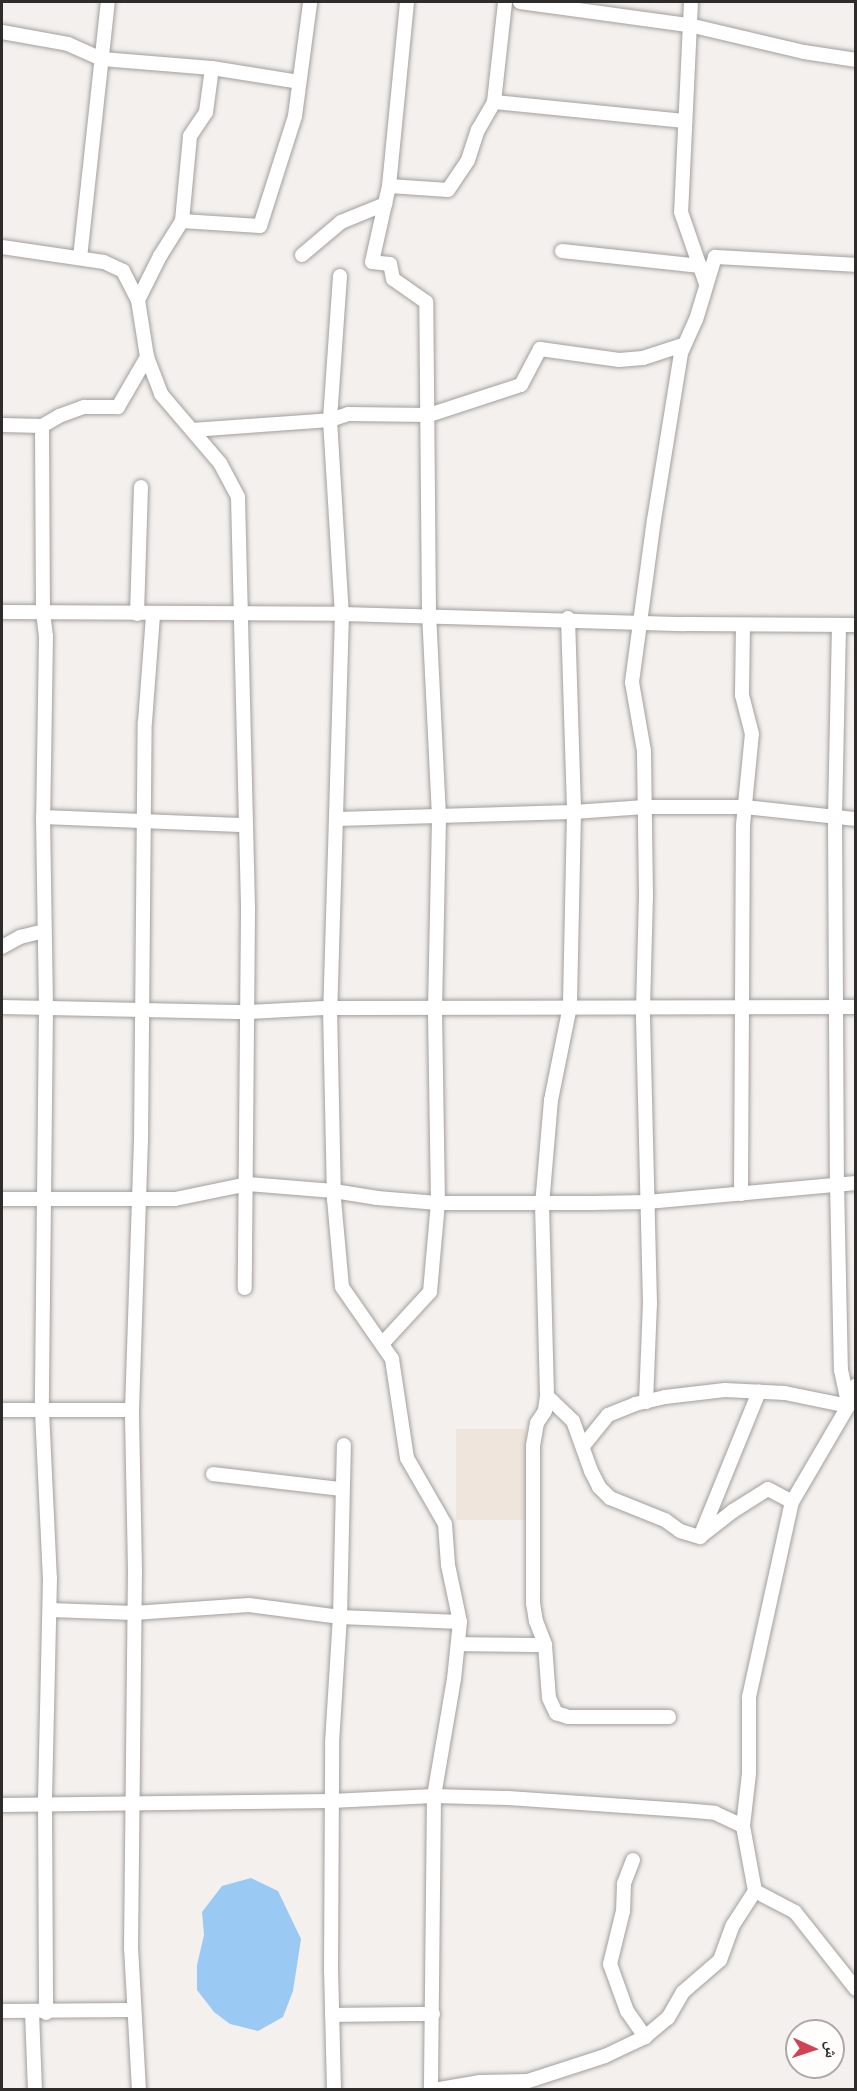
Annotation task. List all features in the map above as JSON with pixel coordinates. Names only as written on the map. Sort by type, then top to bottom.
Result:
[{"type":"street","points":[[80,258],[108,2]]},
{"type":"street","points":[[182,221],[260,226],[295,116],[311,2]]},
{"type":"street","points":[[382,1344],[430,1292],[438,1203],[435,1009],[439,817],[429,615],[429,415],[426,302],[393,279],[390,264],[372,262],[389,186],[407,2]]},
{"type":"street","points":[[389,186],[448,190],[468,160],[478,130],[494,102],[505,2]]},
{"type":"street","points":[[520,2],[689,25],[804,52],[855,60]]},
{"type":"street","points":[[624,16],[626,2]]},
{"type":"street","points":[[691,2],[681,212],[706,284]]},
{"type":"street","points":[[2,34],[68,44],[102,59],[212,68],[300,82]]},
{"type":"street","points":[[138,300],[160,256],[182,221],[190,136],[206,112],[212,68]]},
{"type":"street","points":[[494,102],[685,121]]},
{"type":"street","points":[[302,255],[341,222],[385,204]]},
{"type":"street","points":[[2,247],[104,262],[123,271],[138,300],[147,357],[161,394],[220,463],[238,496],[248,1012],[248,1184],[245,1288]]},
{"type":"street","points":[[562,251],[700,266]]},
{"type":"street","points":[[646,1402],[650,1304],[643,1009],[644,752],[632,682],[667,433],[683,345],[696,320],[715,257],[855,265]]},
{"type":"street","points":[[340,276],[330,420],[342,614],[330,1008],[334,1191],[342,1287],[392,1359],[407,1458],[446,1524],[448,1565],[460,1622],[434,1796],[433,2090],[480,2082],[529,2085],[605,2056],[645,2037],[668,2018],[682,1992],[720,1960],[734,1925],[755,1891],[743,1826],[749,1773],[749,1697],[792,1502],[848,1406],[855,1385]]},
{"type":"street","points":[[192,430],[330,420],[348,414],[429,415],[521,385],[540,349],[619,360],[643,358],[683,345]]},
{"type":"street","points":[[2,425],[42,426],[59,416],[84,408],[118,406],[147,357]]},
{"type":"street","points":[[35,2090],[50,1610],[42,1411],[44,1313],[42,1200],[46,1007],[43,817],[46,636],[43,612],[42,426]]},
{"type":"street","points":[[137,614],[141,487]]},
{"type":"street","points":[[2,612],[153,615],[429,615],[743,625],[855,625]]},
{"type":"street","points":[[139,2090],[134,2010],[131,1803],[134,1613],[132,1410],[144,1011],[145,722],[153,615]]},
{"type":"street","points":[[568,618],[574,812],[570,1006],[551,1100],[542,1204],[547,1396],[545,1411],[537,1423],[533,1446],[533,1603],[536,1621],[545,1645],[549,1698],[556,1713],[568,1717],[669,1717]]},
{"type":"street","points":[[741,1194],[745,807],[752,734],[742,695],[743,625]]},
{"type":"street","points":[[839,625],[835,818],[838,1007],[837,1183],[841,1370],[848,1406]]},
{"type":"street","points":[[337,819],[574,812],[645,807],[745,807],[855,819]]},
{"type":"street","points":[[43,817],[246,825]]},
{"type":"street","points":[[2,947],[20,937],[44,931]]},
{"type":"street","points":[[2,1007],[248,1012],[330,1008],[435,1009],[570,1006],[643,1009],[855,1007]]},
{"type":"street","points":[[2,1199],[176,1199],[248,1184],[438,1203],[542,1204],[647,1202],[855,1183]]},
{"type":"street","points":[[583,1446],[596,1426],[608,1415],[665,1397],[725,1390],[785,1393],[848,1406]]},
{"type":"street","points":[[700,1538],[759,1392]]},
{"type":"street","points":[[547,1396],[573,1421],[599,1487],[610,1498],[665,1520],[680,1531],[700,1538]]},
{"type":"street","points":[[2,1410],[132,1410]]},
{"type":"street","points":[[334,2090],[331,1801],[340,1617],[341,1489],[344,1445]]},
{"type":"street","points":[[213,1474],[341,1489]]},
{"type":"street","points":[[700,1538],[733,1511],[768,1489],[792,1502]]},
{"type":"street","points":[[50,1610],[134,1613],[249,1605],[340,1617],[460,1622]]},
{"type":"street","points":[[458,1644],[545,1645]]},
{"type":"street","points":[[2,1805],[331,1801],[434,1796],[537,1799],[683,1809],[715,1813],[743,1826]]},
{"type":"street","points":[[633,1860],[624,1884],[623,1911],[610,1964],[627,2011],[645,2037]]},
{"type":"street","points":[[755,1891],[795,1912],[855,1989]]},
{"type":"street","points":[[2,2011],[134,2010]]},
{"type":"street","points":[[332,2015],[433,2014]]},
{"type":"shaded area","points":[[456,1429],[526,1429],[526,1520],[456,1520]]},
{"type":"water","points":[[251,1878],[278,1891],[301,1939],[293,1991],[283,2017],[258,2031],[230,2024],[214,2012],[197,1990],[197,1965],[204,1935],[202,1912],[222,1886]]}]
